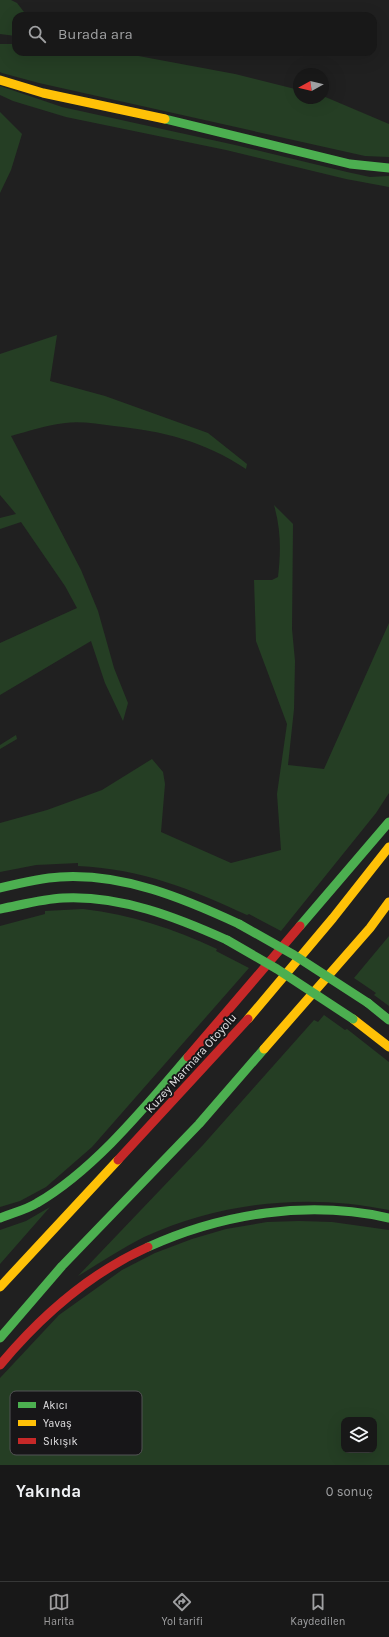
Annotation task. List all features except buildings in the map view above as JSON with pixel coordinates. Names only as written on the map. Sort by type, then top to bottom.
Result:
[{"type":"main road","points":[[0,80],[43,93],[158,117],[350,164],[367,167],[389,168]]},
{"type":"main road","points":[[0,1218],[36,1204],[59,1190],[76,1177],[134,1119],[389,822]]},
{"type":"main road","name":"Kuzey Marmara Otoyolu","points":[[0,1287],[28,1255],[153,1124],[244,1022],[349,900],[389,847]]},
{"type":"main road","points":[[0,888],[29,881],[61,877],[117,881],[173,896],[240,924],[294,955],[368,1003],[389,1020]]},
{"type":"main road","points":[[0,909],[31,902],[71,898],[114,901],[171,917],[227,940],[277,969],[353,1019],[389,1047]]},
{"type":"main road","points":[[0,1338],[62,1266],[199,1124],[370,928],[389,902]]},
{"type":"main road","points":[[0,1365],[34,1325],[81,1287],[115,1263],[159,1240],[216,1221],[261,1213],[318,1210],[389,1218]]},
{"type":"green space","points":[[0,0],[11,0],[17,3],[24,12],[12,12],[12,36],[0,34]]},
{"type":"green space","points":[[0,44],[12,44],[12,56],[138,56],[235,74],[293,88],[293,104],[329,104],[329,99],[389,124],[389,157],[365,156],[39,83],[0,72]]},
{"type":"green space","points":[[0,86],[62,107],[235,145],[370,177],[389,176],[389,187],[346,179],[226,150],[66,117],[13,101],[0,95]]},
{"type":"green space","points":[[0,112],[22,134],[11,170],[0,193]]},
{"type":"green space","points":[[57,335],[50,381],[105,396],[208,433],[247,464],[246,469],[215,451],[199,444],[166,434],[132,428],[71,422],[38,428],[11,436],[81,570],[98,611],[114,668],[128,703],[123,721],[105,683],[91,641],[0,695],[0,643],[77,608],[65,586],[21,522],[0,529],[0,518],[16,514],[0,495],[0,354]]},
{"type":"green space","points":[[274,505],[293,524],[292,629],[295,661],[294,709],[288,765],[324,769],[389,623],[389,793],[376,813],[281,931],[249,914],[247,915],[186,889],[124,871],[78,866],[78,863],[36,865],[0,872],[0,823],[47,810],[102,790],[152,759],[163,772],[165,784],[161,832],[231,863],[281,850],[277,794],[287,724],[256,641],[254,580],[272,580],[278,577],[280,541]]},
{"type":"green space","points":[[16,735],[17,739],[0,749],[0,745]]},
{"type":"green space","points":[[83,909],[152,923],[217,949],[216,951],[249,968],[92,1147],[46,1187],[20,1201],[0,1207],[0,926],[45,914],[45,911]]},
{"type":"green space","points":[[389,936],[389,1006],[374,995],[376,993],[354,978]]},
{"type":"green space","points":[[324,1015],[345,1030],[347,1029],[389,1062],[389,1210],[327,1202],[265,1204],[234,1209],[173,1225],[144,1237],[78,1276],[203,1145],[314,1020],[318,1022]]},
{"type":"green space","points":[[50,1207],[0,1264],[0,1230],[26,1221]]},
{"type":"green space","points":[[267,1222],[332,1222],[389,1230],[389,1465],[0,1465],[0,1378],[59,1315],[122,1270],[155,1253],[192,1239],[226,1229]]},
{"type":"traffic: fast","points":[[165,119],[350,164],[389,168]]},
{"type":"traffic: fast","points":[[300,926],[389,822]]},
{"type":"traffic: fast","points":[[0,888],[30,881],[60,877],[107,879],[152,889],[196,905],[239,924]]},
{"type":"traffic: fast","points":[[0,909],[63,898],[106,900],[147,909],[188,923],[227,940]]},
{"type":"traffic: fast","points":[[239,924],[294,955],[368,1003]]},
{"type":"traffic: fast","points":[[227,940],[277,969],[353,1019]]},
{"type":"traffic: fast","points":[[368,1003],[389,1020]]},
{"type":"traffic: fast","points":[[0,1338],[62,1266],[199,1124],[264,1049]]},
{"type":"traffic: fast","points":[[0,1218],[24,1210],[33,1205],[79,1173],[118,1136],[188,1057]]},
{"type":"traffic: fast","points":[[148,1247],[177,1235],[206,1226],[236,1218],[266,1213],[297,1210],[328,1210],[389,1218]]},
{"type":"traffic: slow","points":[[0,80],[43,93],[165,119]]},
{"type":"traffic: slow","points":[[248,1019],[333,918],[389,847]]},
{"type":"traffic: slow","points":[[264,1049],[370,928],[389,902]]},
{"type":"traffic: slow","points":[[353,1019],[389,1047]]},
{"type":"traffic: slow","points":[[0,1287],[118,1160]]},
{"type":"traffic: jam","points":[[188,1057],[300,926]]},
{"type":"traffic: jam","points":[[118,1160],[248,1019]]},
{"type":"traffic: jam","points":[[0,1365],[15,1347],[49,1313],[67,1298],[106,1270],[148,1247]]}]
